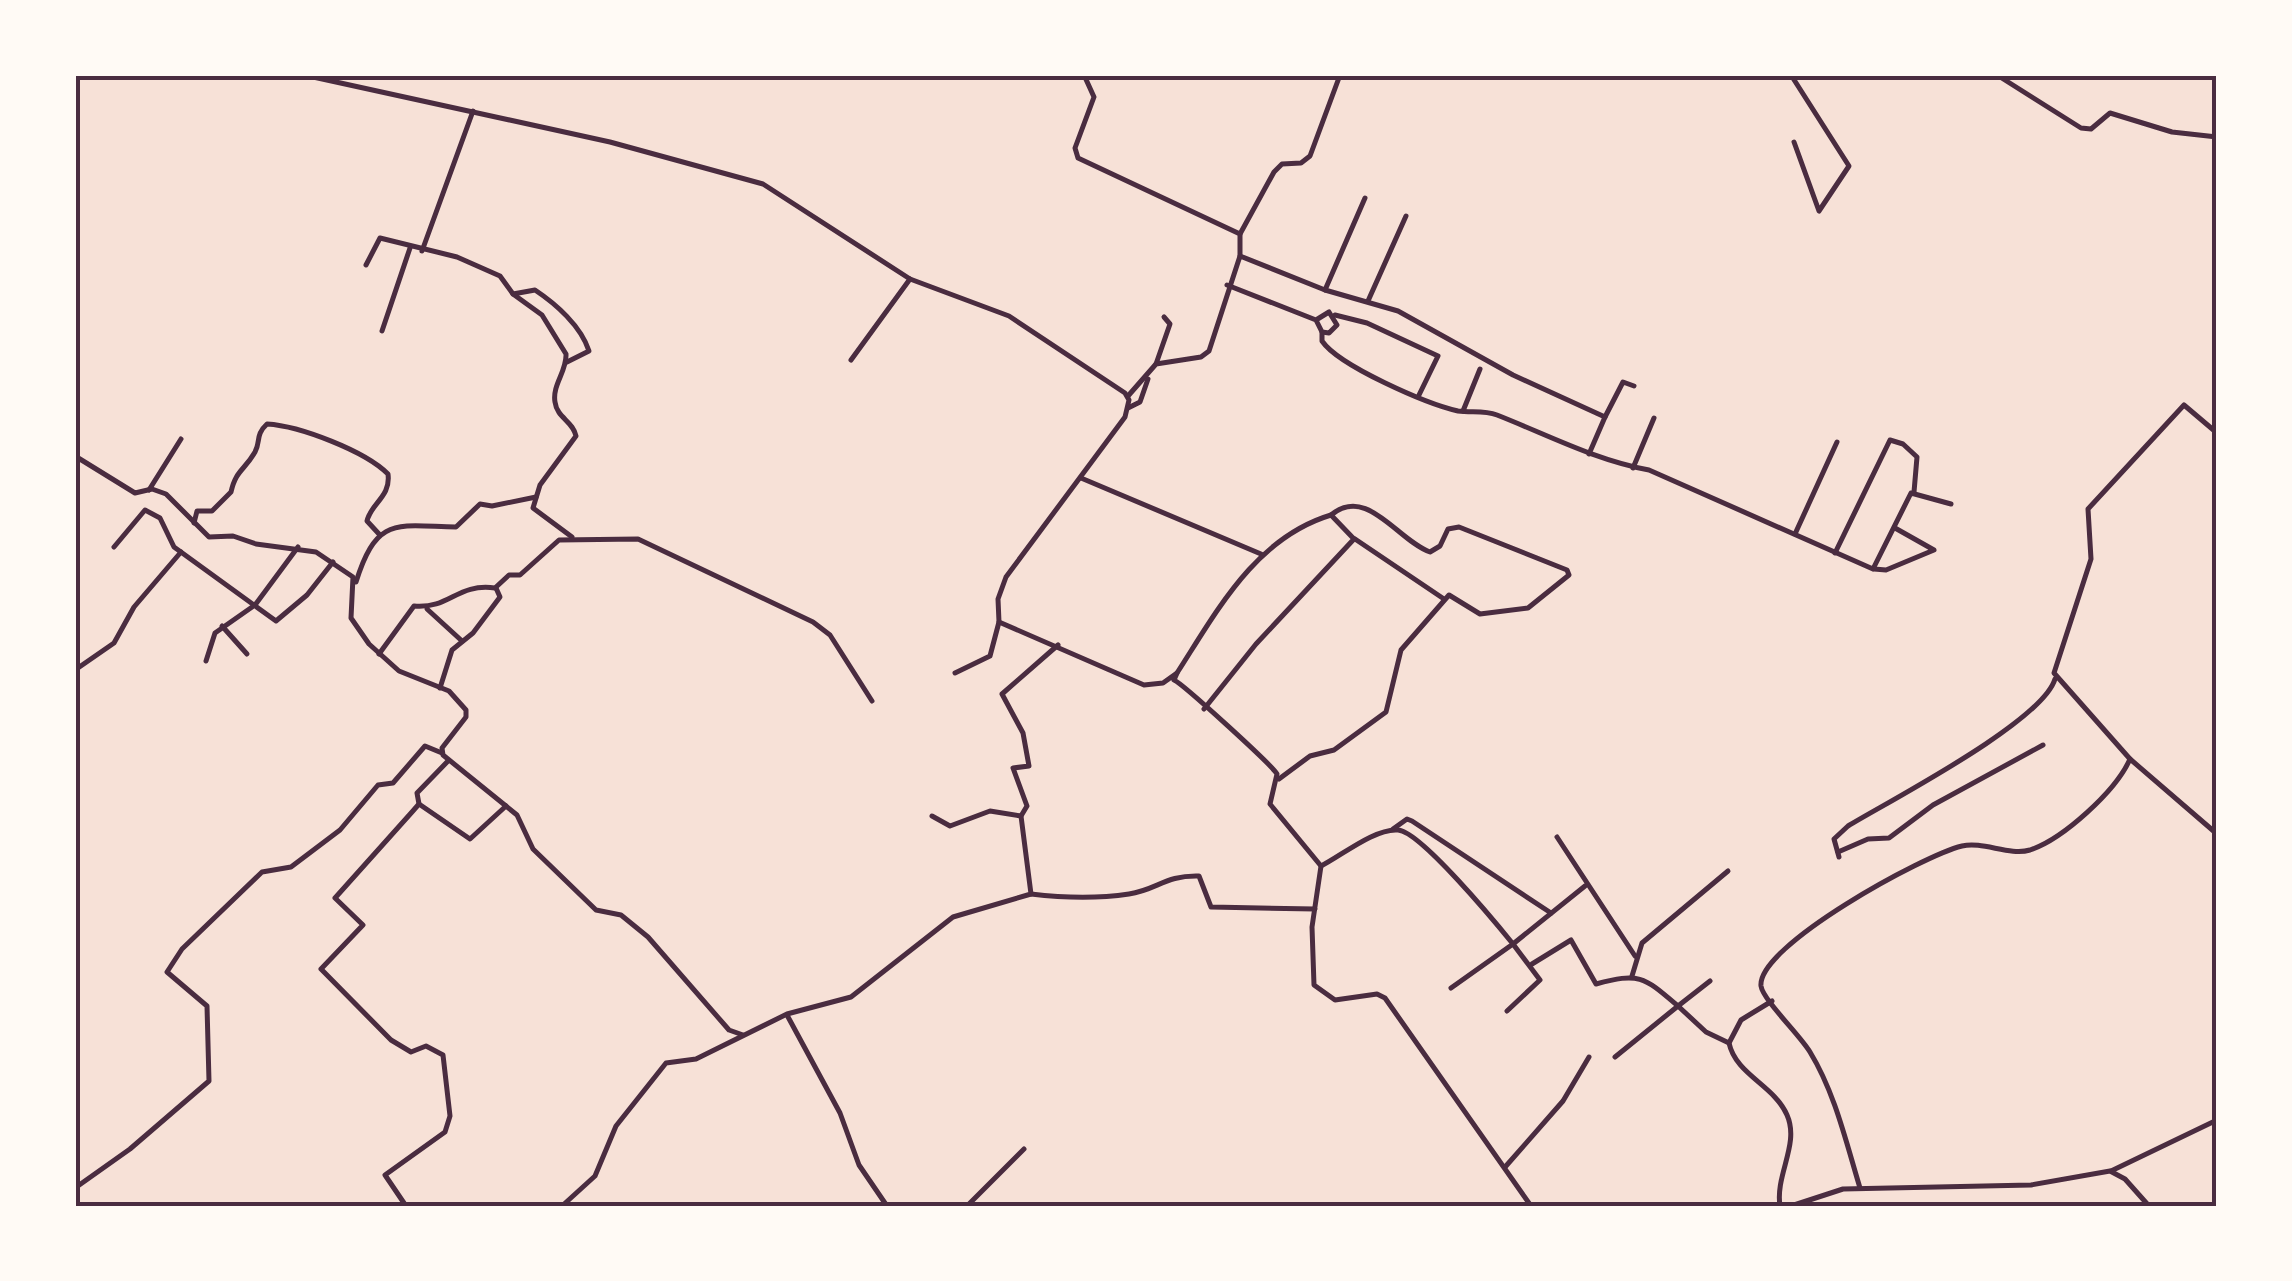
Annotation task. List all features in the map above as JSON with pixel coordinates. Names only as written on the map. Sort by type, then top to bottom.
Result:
[{"type":"street","points":[[304,75],[610,142],[763,184],[910,279],[1009,316],[1128,396]]},
{"type":"street","points":[[1084,75],[1094,97],[1074,148],[1078,158],[1240,234]]},
{"type":"street","points":[[1156,364],[1209,351],[1227,285],[1240,256],[1240,234],[1274,172],[1286,162],[1301,163],[1310,156],[1340,75]]},
{"type":"street","points":[[1791,75],[1848,166],[1819,211],[1794,142]]},
{"type":"street","points":[[1997,75],[2080,128],[2091,129],[2110,113],[2172,132],[2217,137]]},
{"type":"street","points":[[422,251],[474,111]]},
{"type":"street","points":[[1325,290],[1365,198]]},
{"type":"street","points":[[1368,301],[1406,216]]},
{"type":"street","points":[[366,265],[380,238],[457,258],[497,274],[513,294],[542,315],[562,344],[567,362],[554,395],[558,413],[572,423],[576,436],[536,497],[534,508],[573,538]]},
{"type":"street","points":[[382,330],[410,248]]},
{"type":"street","points":[[1240,256],[1325,290],[1398,312],[1513,376],[1606,417]]},
{"type":"street","points":[[851,360],[910,279]]},
{"type":"street","points":[[1227,285],[1316,320],[1322,341],[1338,358],[1419,395],[1463,411],[1496,415],[1589,454],[1649,470],[1874,569],[1882,571],[1934,550],[1895,528]]},
{"type":"street","points":[[513,294],[535,290],[554,302],[578,330],[589,351],[567,362]]},
{"type":"street","points":[[1316,320],[1322,312],[1367,323],[1438,356],[1419,395]]},
{"type":"street","points":[[1322,332],[1335,328],[1335,316]]},
{"type":"street","points":[[1128,408],[1128,396],[1156,364],[1170,324],[1164,317]]},
{"type":"street","points":[[1463,411],[1480,368]]},
{"type":"street","points":[[954,673],[987,660],[996,647],[998,599],[1006,577],[1128,408],[1140,402],[1151,371]]},
{"type":"street","points":[[1589,454],[1623,382],[1634,386]]},
{"type":"street","points":[[2043,745],[1933,805],[1889,838],[1868,839],[1838,855],[1834,839],[1848,826],[1984,746],[2042,698],[2056,682],[2054,676],[2091,559],[2088,509],[2184,406],[2217,433]]},
{"type":"street","points":[[1633,468],[1654,418]]},
{"type":"street","points":[[194,523],[197,511],[212,510],[231,492],[232,478],[256,450],[260,430],[267,424],[326,439],[388,474],[388,490],[368,515],[367,522],[380,534]]},
{"type":"street","points":[[148,490],[180,439]]},
{"type":"street","points":[[1835,552],[1890,440],[1903,444],[1917,457],[1914,492],[1874,569]]},
{"type":"street","points":[[1795,534],[1836,442]]},
{"type":"street","points":[[75,456],[135,493],[148,490],[170,498],[213,538],[233,536],[256,544],[298,547],[333,562],[356,582]]},
{"type":"street","points":[[1081,478],[1261,554]]},
{"type":"street","points":[[1914,492],[1951,504]]},
{"type":"street","points":[[442,753],[467,714],[454,695],[399,672],[351,618],[356,582],[367,550],[380,534],[408,523],[456,527],[480,504],[492,506],[536,497]]},
{"type":"street","points":[[999,622],[1144,685],[1163,683],[1176,673],[1261,554],[1306,524],[1346,505],[1364,506],[1430,552],[1440,546],[1448,529],[1459,527],[1569,572],[1528,608],[1480,614],[1452,595],[1444,599],[1401,650],[1386,712],[1334,750],[1310,756],[1276,780]]},
{"type":"street","points":[[114,547],[144,510],[151,510],[181,552],[277,621],[333,562]]},
{"type":"street","points":[[1331,515],[1354,539],[1444,599]]},
{"type":"street","points":[[496,588],[509,575],[520,575],[554,542],[612,536],[649,541],[830,634],[872,701]]},
{"type":"street","points":[[1204,709],[1256,644],[1354,539]]},
{"type":"street","points":[[206,661],[211,639],[222,626],[255,605],[298,547]]},
{"type":"street","points":[[75,670],[114,642],[134,608],[181,552]]},
{"type":"street","points":[[379,654],[409,610],[437,606],[471,585],[496,588]]},
{"type":"street","points":[[440,688],[452,650],[500,597],[496,588]]},
{"type":"street","points":[[426,608],[462,641]]},
{"type":"street","points":[[222,626],[247,654]]},
{"type":"street","points":[[1031,894],[1021,816],[1027,806],[1013,768],[1029,766],[1023,733],[1002,694],[1058,645]]},
{"type":"street","points":[[1176,673],[1174,680],[1264,756],[1277,772],[1270,804],[1321,866],[1312,975],[1319,992],[1335,1000],[1378,994],[1386,998],[1531,1206]]},
{"type":"street","points":[[2054,676],[2130,759],[2217,834]]},
{"type":"street","points":[[75,1188],[130,1150],[209,1081],[207,1006],[167,972],[182,949],[262,872],[291,866],[340,830],[378,785],[393,783],[425,746],[442,753],[506,806],[520,820],[533,849],[578,893],[598,911],[621,915],[639,929],[729,1030],[744,1034]]},
{"type":"street","points":[[1860,1188],[1820,1070],[1772,1001],[1764,997],[1761,984],[1768,964],[1831,914],[1948,850],[1970,845],[2030,849],[2085,813],[2113,785],[2130,759]]},
{"type":"street","points":[[406,1206],[385,1174],[444,1132],[450,1116],[443,1056],[426,1046],[411,1052],[391,1040],[322,969],[363,924],[336,898],[418,804],[417,793],[449,760]]},
{"type":"street","points":[[418,804],[470,839],[506,806]]},
{"type":"street","points":[[932,816],[950,826],[990,811],[1021,816]]},
{"type":"street","points":[[1321,866],[1407,819],[1551,913]]},
{"type":"street","points":[[1394,829],[1408,832],[1439,861],[1539,974],[1538,985],[1507,1011]]},
{"type":"street","points":[[1557,837],[1585,886],[1636,956]]},
{"type":"street","points":[[1632,976],[1636,956],[1647,938],[1728,871]]},
{"type":"street","points":[[562,1206],[595,1176],[613,1130],[661,1066],[702,1057],[786,1014],[852,998],[953,916],[1031,894],[1070,898],[1134,894],[1174,876],[1199,876],[1211,906],[1315,909]]},
{"type":"street","points":[[1451,988],[1585,886]]},
{"type":"street","points":[[1532,964],[1570,940],[1596,984],[1632,976],[1650,981],[1706,1032],[1729,1044],[1738,1064],[1762,1082],[1788,1116],[1791,1134],[1777,1189],[1780,1206]]},
{"type":"street","points":[[1616,1057],[1710,981]]},
{"type":"street","points":[[1729,1044],[1741,1020],[1772,1001]]},
{"type":"street","points":[[786,1014],[840,1113],[863,1173],[887,1206]]},
{"type":"street","points":[[1506,1166],[1563,1101],[1589,1057]]},
{"type":"street","points":[[1791,1206],[1860,1188],[2031,1185],[2110,1172],[2217,1120]]},
{"type":"street","points":[[966,1206],[1024,1150]]},
{"type":"street","points":[[2110,1172],[2124,1179],[2149,1206]]}]
